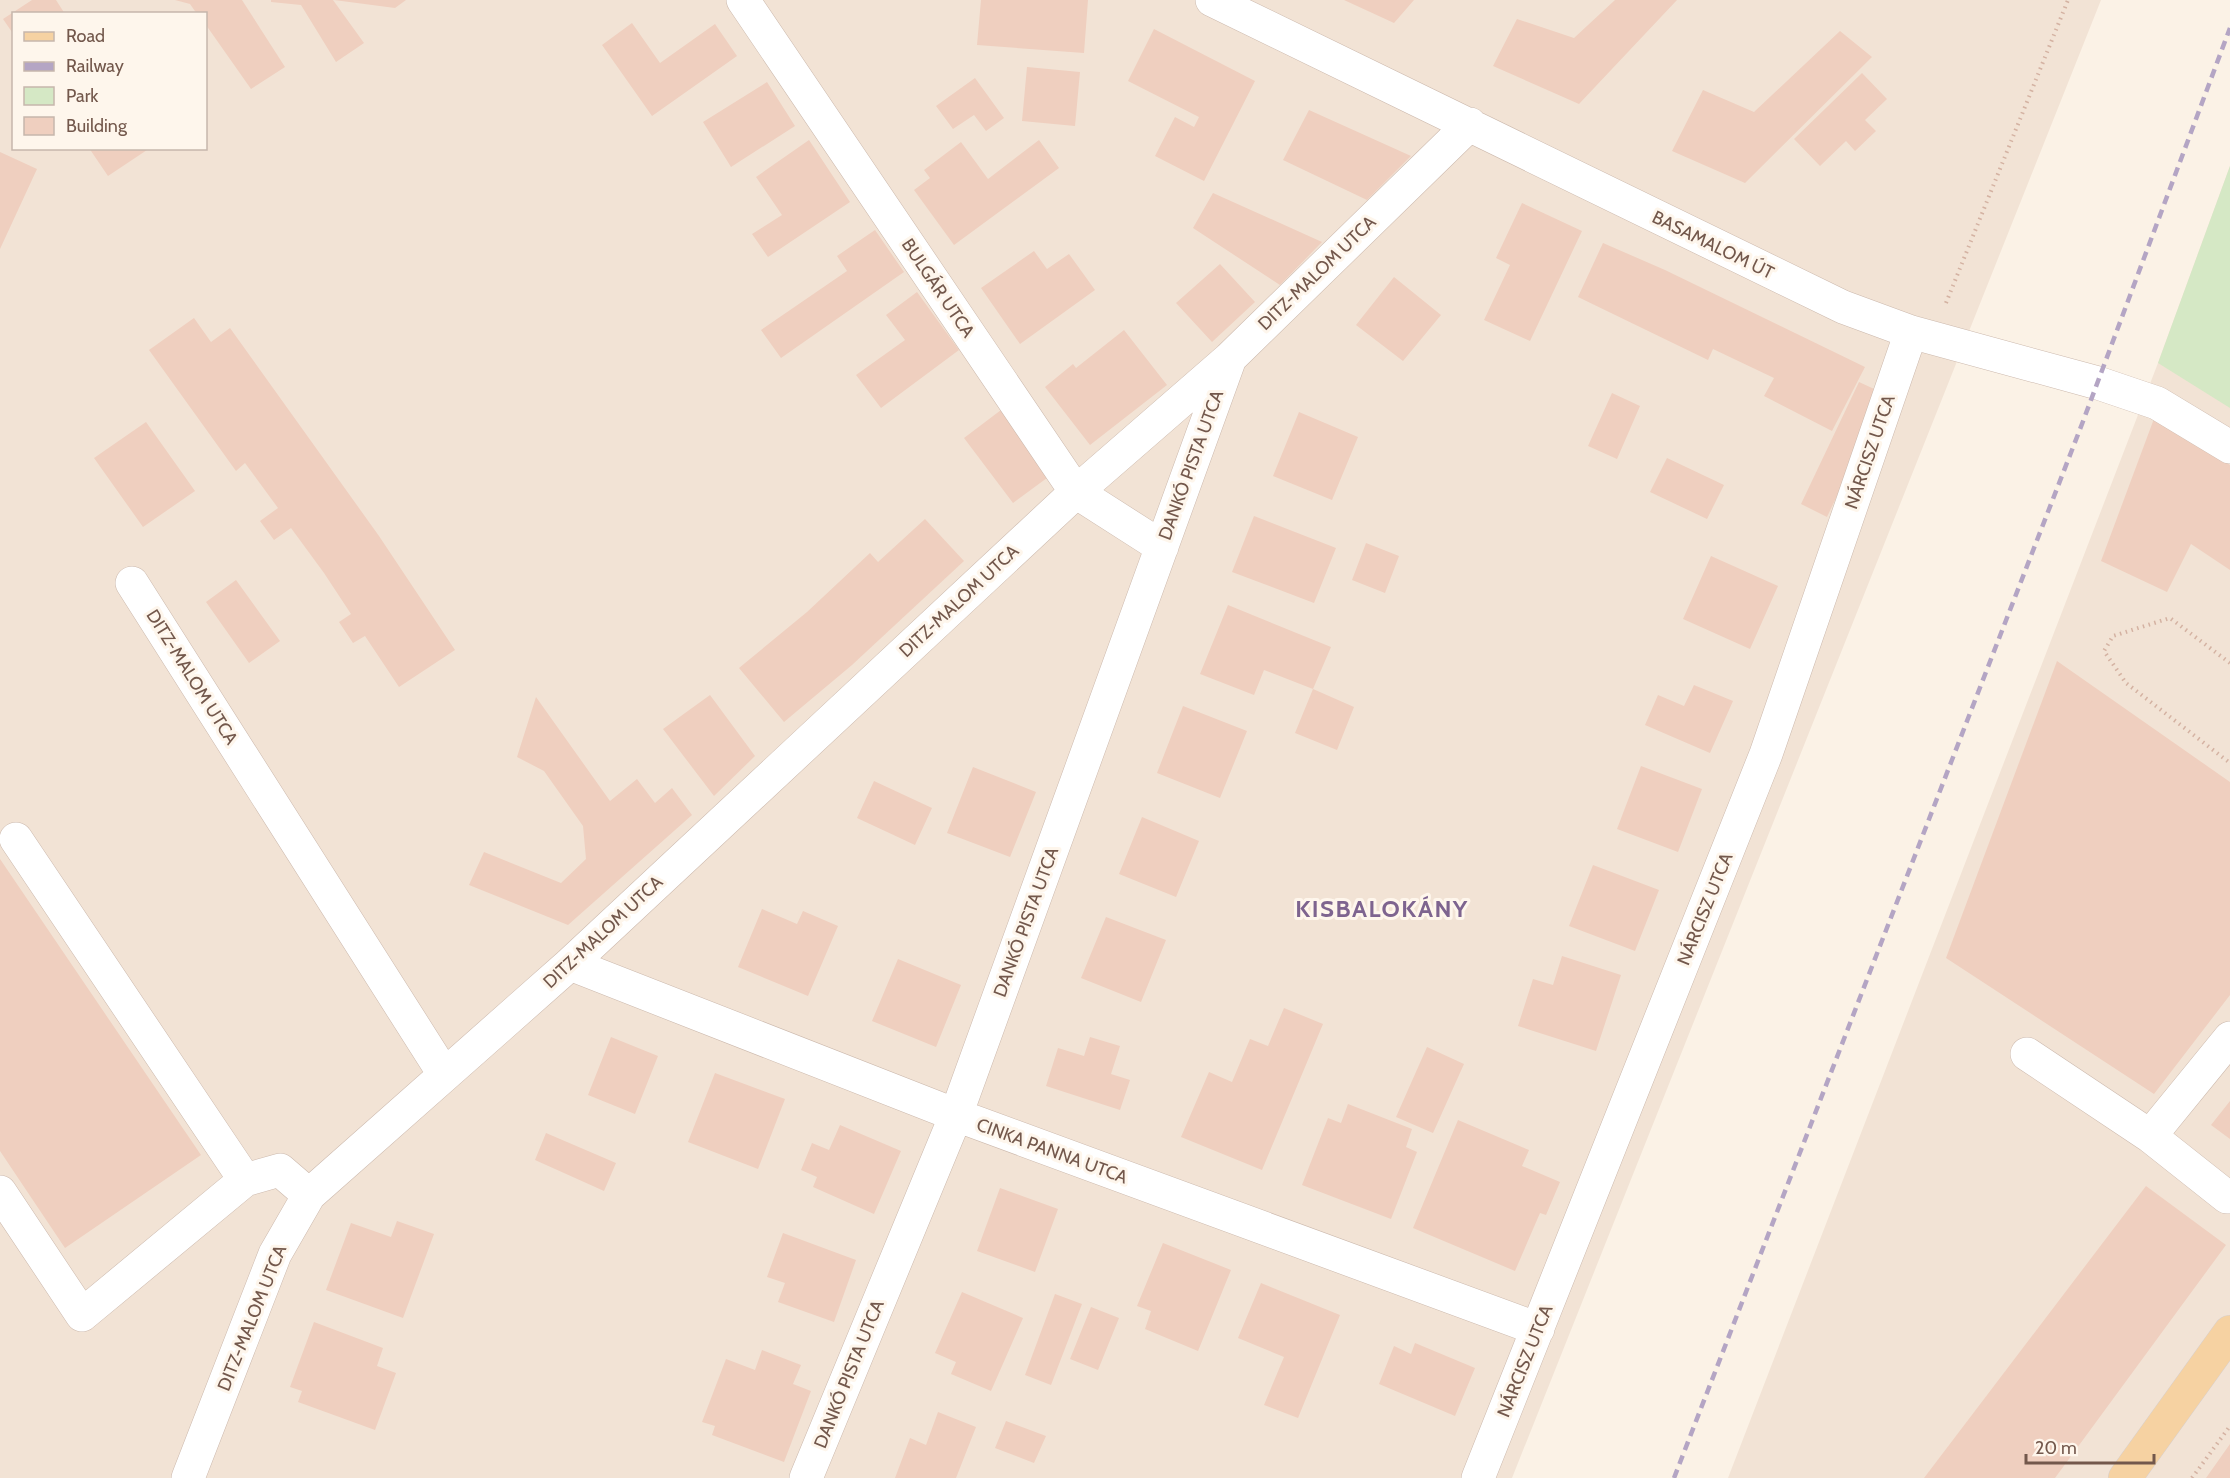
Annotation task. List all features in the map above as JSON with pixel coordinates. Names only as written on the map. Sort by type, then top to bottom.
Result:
[{"type":"main road","points":[[2125,1478],[2230,1332]]},
{"type":"street","name":"BULGÁR UTCA","points":[[743,0],[1076,492],[1162,547]]},
{"type":"street","name":"BASAMALOM ÚT","points":[[1212,0],[1843,308],[1921,335],[2098,383],[2157,403],[2230,447]]},
{"type":"street","name":"DITZ-MALOM UTCA","points":[[188,1478],[275,1254],[309,1196],[570,964],[1076,492],[1229,359],[1470,124]]},
{"type":"street","name":"NÁRCISZ UTCA","points":[[1478,1478],[1766,754],[1921,335]]},
{"type":"street","name":"DANKÓ PISTA UTCA","points":[[806,1478],[956,1116],[1229,359]]},
{"type":"street","name":"DITZ-MALOM UTCA","points":[[132,583],[444,1074]]},
{"type":"street","points":[[16,839],[246,1180]]},
{"type":"street","name":"CINKA PANNA UTCA","points":[[570,964],[956,1116],[1538,1329]]},
{"type":"street","points":[[2150,1136],[2230,1038]]},
{"type":"street","points":[[2027,1054],[2150,1136],[2228,1197]]},
{"type":"street","points":[[0,1192],[82,1315],[246,1180],[280,1170],[309,1196]]},
{"type":"path","points":[[1921,335],[2068,0]]},
{"type":"path","points":[[2230,663],[2170,618],[2113,636],[2104,651],[2126,683],[2230,763]]},
{"type":"path","points":[[2192,1478],[2230,1426]]},
{"type":"shaded area","points":[[0,0],[2101,0],[1512,1478],[0,1478]]},
{"type":"shaded area","points":[[2230,166],[2230,1478],[1728,1478],[2158,363]]},
{"type":"green space","points":[[2230,166],[2230,408],[2158,363]]},
{"type":"building","points":[[32,0],[56,0],[64,12],[14,12]]},
{"type":"building","points":[[175,0],[242,0],[285,67],[251,89],[207,26],[207,12],[196,12],[190,4]]},
{"type":"building","points":[[271,0],[333,0],[364,43],[336,62],[301,5],[271,2]]},
{"type":"building","points":[[334,0],[406,0],[395,8]]},
{"type":"building","points":[[981,0],[1088,0],[1084,53],[977,45]]},
{"type":"building","points":[[1344,0],[1414,0],[1394,23]]},
{"type":"building","points":[[1615,0],[1677,0],[1579,104],[1493,66],[1517,19],[1574,38]]},
{"type":"building","points":[[12,13],[12,32],[3,19]]},
{"type":"building","points":[[632,23],[660,63],[715,24],[737,56],[652,116],[602,45]]},
{"type":"building","points":[[1154,29],[1255,81],[1204,181],[1155,156],[1175,117],[1194,127],[1199,117],[1128,81]]},
{"type":"building","points":[[1840,31],[1872,57],[1745,183],[1672,151],[1703,90],[1754,112]]},
{"type":"building","points":[[1027,67],[1080,72],[1075,126],[1022,121]]},
{"type":"building","points":[[1862,73],[1887,99],[1865,120],[1876,131],[1855,151],[1846,141],[1820,166],[1794,139]]},
{"type":"building","points":[[975,78],[1004,118],[986,131],[974,115],[953,129],[936,106]]},
{"type":"building","points":[[767,82],[795,126],[731,167],[703,122]]},
{"type":"building","points":[[1309,110],[1411,156],[1367,200],[1283,160]]},
{"type":"building","points":[[809,140],[850,202],[768,257],[752,234],[782,215],[756,177]]},
{"type":"building","points":[[1039,140],[1059,168],[954,245],[914,190],[930,178],[924,170],[961,142],[988,179]]},
{"type":"building","points":[[90,150],[147,150],[108,176]]},
{"type":"building","points":[[0,152],[37,169],[0,249]]},
{"type":"building","points":[[1213,193],[1322,242],[1280,285],[1193,228]]},
{"type":"building","points":[[1522,203],[1582,231],[1530,341],[1484,320],[1510,265],[1496,258]]},
{"type":"building","points":[[875,230],[904,272],[781,358],[761,330],[847,271],[837,256]]},
{"type":"building","points":[[1603,243],[1665,270],[1865,367],[1832,431],[1764,396],[1774,378],[1713,349],[1708,360],[1578,297]]},
{"type":"building","points":[[1034,251],[1047,269],[1069,254],[1095,290],[1020,344],[981,288]]},
{"type":"building","points":[[1220,264],[1255,302],[1212,342],[1176,303]]},
{"type":"building","points":[[1394,277],[1441,315],[1403,361],[1356,325]]},
{"type":"building","points":[[917,292],[959,350],[881,408],[856,375],[905,340],[886,315]]},
{"type":"building","points":[[194,318],[211,342],[230,328],[379,536],[455,650],[399,687],[365,636],[353,643],[339,622],[351,614],[324,573],[291,528],[274,540],[260,521],[278,508],[245,463],[236,471],[149,350]]},
{"type":"building","points":[[1124,330],[1167,385],[1090,445],[1045,387],[1073,364],[1076,368]]},
{"type":"building","points":[[1859,382],[1885,394],[1827,517],[1801,504]]},
{"type":"building","points":[[1612,393],[1640,406],[1617,459],[1588,446]]},
{"type":"building","points":[[1001,410],[1051,475],[1013,503],[964,438]]},
{"type":"building","points":[[1299,412],[1358,437],[1332,500],[1273,476]]},
{"type":"building","points":[[2155,416],[2230,465],[2230,570],[2191,544],[2167,592],[2101,561]]},
{"type":"building","points":[[146,422],[195,491],[143,527],[94,458]]},
{"type":"building","points":[[1667,458],[1724,485],[1707,519],[1650,492]]},
{"type":"building","points":[[1254,516],[1336,548],[1314,603],[1232,572]]},
{"type":"building","points":[[925,519],[964,561],[852,665],[784,722],[739,668],[807,612],[870,553],[878,562]]},
{"type":"building","points":[[1366,543],[1399,556],[1385,593],[1352,580]]},
{"type":"building","points":[[1711,556],[1778,586],[1750,649],[1683,619]]},
{"type":"building","points":[[236,580],[280,641],[249,663],[206,602]]},
{"type":"building","points":[[1228,605],[1331,647],[1313,689],[1264,670],[1254,695],[1200,674]]},
{"type":"building","points":[[2057,661],[2230,782],[2230,995],[2154,1094],[1946,958]]},
{"type":"building","points":[[1694,685],[1733,701],[1710,753],[1645,725],[1658,695],[1684,706]]},
{"type":"building","points":[[1313,689],[1354,707],[1337,750],[1295,733]]},
{"type":"building","points":[[710,695],[755,756],[714,796],[663,729]]},
{"type":"building","points":[[536,697],[610,801],[637,779],[655,803],[672,788],[692,815],[568,925],[469,885],[484,852],[561,883],[586,859],[583,826],[544,771],[517,757]]},
{"type":"building","points":[[1183,706],[1247,731],[1220,798],[1157,773]]},
{"type":"building","points":[[1641,766],[1702,789],[1678,852],[1617,829]]},
{"type":"building","points":[[973,767],[1036,792],[1010,857],[947,833]]},
{"type":"building","points":[[874,781],[932,808],[915,845],[857,818]]},
{"type":"building","points":[[1142,817],[1199,841],[1176,897],[1119,874]]},
{"type":"building","points":[[0,859],[201,1155],[65,1248],[0,1151]]},
{"type":"building","points":[[1593,865],[1659,890],[1635,951],[1569,926]]},
{"type":"building","points":[[762,909],[797,924],[803,911],[838,926],[808,996],[738,967]]},
{"type":"building","points":[[1106,917],[1166,940],[1141,1002],[1081,978]]},
{"type":"building","points":[[1562,956],[1621,975],[1596,1051],[1518,1026],[1533,979],[1553,985]]},
{"type":"building","points":[[898,959],[961,985],[936,1047],[872,1021]]},
{"type":"building","points":[[1284,1008],[1323,1024],[1262,1170],[1181,1137],[1209,1072],[1232,1082],[1250,1039],[1268,1046]]},
{"type":"building","points":[[611,1037],[658,1056],[635,1114],[588,1095]]},
{"type":"building","points":[[1090,1037],[1120,1046],[1111,1074],[1130,1080],[1120,1110],[1046,1086],[1058,1048],[1084,1056]]},
{"type":"building","points":[[1427,1047],[1464,1064],[1433,1133],[1396,1117]]},
{"type":"building","points":[[715,1073],[785,1099],[758,1169],[688,1142]]},
{"type":"building","points":[[2230,1101],[2230,1139],[2211,1125]]},
{"type":"building","points":[[1348,1104],[1412,1129],[1406,1147],[1417,1152],[1391,1219],[1302,1185],[1328,1118],[1341,1123]]},
{"type":"building","points":[[1458,1120],[1529,1150],[1522,1166],[1560,1182],[1546,1215],[1540,1213],[1515,1271],[1413,1228]]},
{"type":"building","points":[[840,1125],[901,1151],[874,1214],[813,1187],[817,1177],[801,1170],[812,1143],[829,1150]]},
{"type":"building","points":[[546,1133],[616,1163],[604,1191],[535,1160]]},
{"type":"building","points":[[2146,1186],[2226,1245],[2055,1478],[1924,1478]]},
{"type":"building","points":[[1000,1188],[1058,1209],[1035,1272],[977,1251]]},
{"type":"building","points":[[397,1221],[434,1234],[403,1318],[326,1290],[351,1223],[391,1237]]},
{"type":"building","points":[[783,1233],[856,1260],[834,1322],[778,1302],[785,1283],[767,1277]]},
{"type":"building","points":[[1163,1243],[1231,1270],[1198,1351],[1145,1329],[1151,1311],[1137,1306]]},
{"type":"building","points":[[1261,1283],[1340,1315],[1298,1418],[1264,1405],[1284,1357],[1238,1338]]},
{"type":"building","points":[[962,1292],[1023,1318],[991,1391],[951,1374],[956,1362],[935,1353]]},
{"type":"building","points":[[1055,1294],[1082,1304],[1051,1385],[1025,1375]]},
{"type":"building","points":[[1091,1307],[1119,1318],[1098,1370],[1070,1359]]},
{"type":"building","points":[[314,1322],[383,1348],[377,1366],[396,1373],[375,1430],[298,1402],[302,1391],[290,1387]]},
{"type":"building","points":[[1415,1343],[1475,1368],[1455,1416],[1379,1384],[1394,1346],[1411,1354]]},
{"type":"building","points":[[762,1350],[801,1365],[793,1384],[811,1391],[784,1462],[712,1435],[715,1426],[702,1422],[726,1359],[755,1370]]},
{"type":"building","points":[[938,1412],[976,1427],[956,1478],[895,1478],[910,1438],[926,1445]]},
{"type":"building","points":[[1006,1421],[1046,1436],[1034,1463],[995,1448]]},
{"type":"building","points":[[2230,1444],[2230,1478],[2206,1478]]},
{"type":"railway","points":[[1674,1478],[2082,424],[2230,28]]},
{"type":"district","name":"KISBALOKÁNY","points":[[1382,909]]}]
